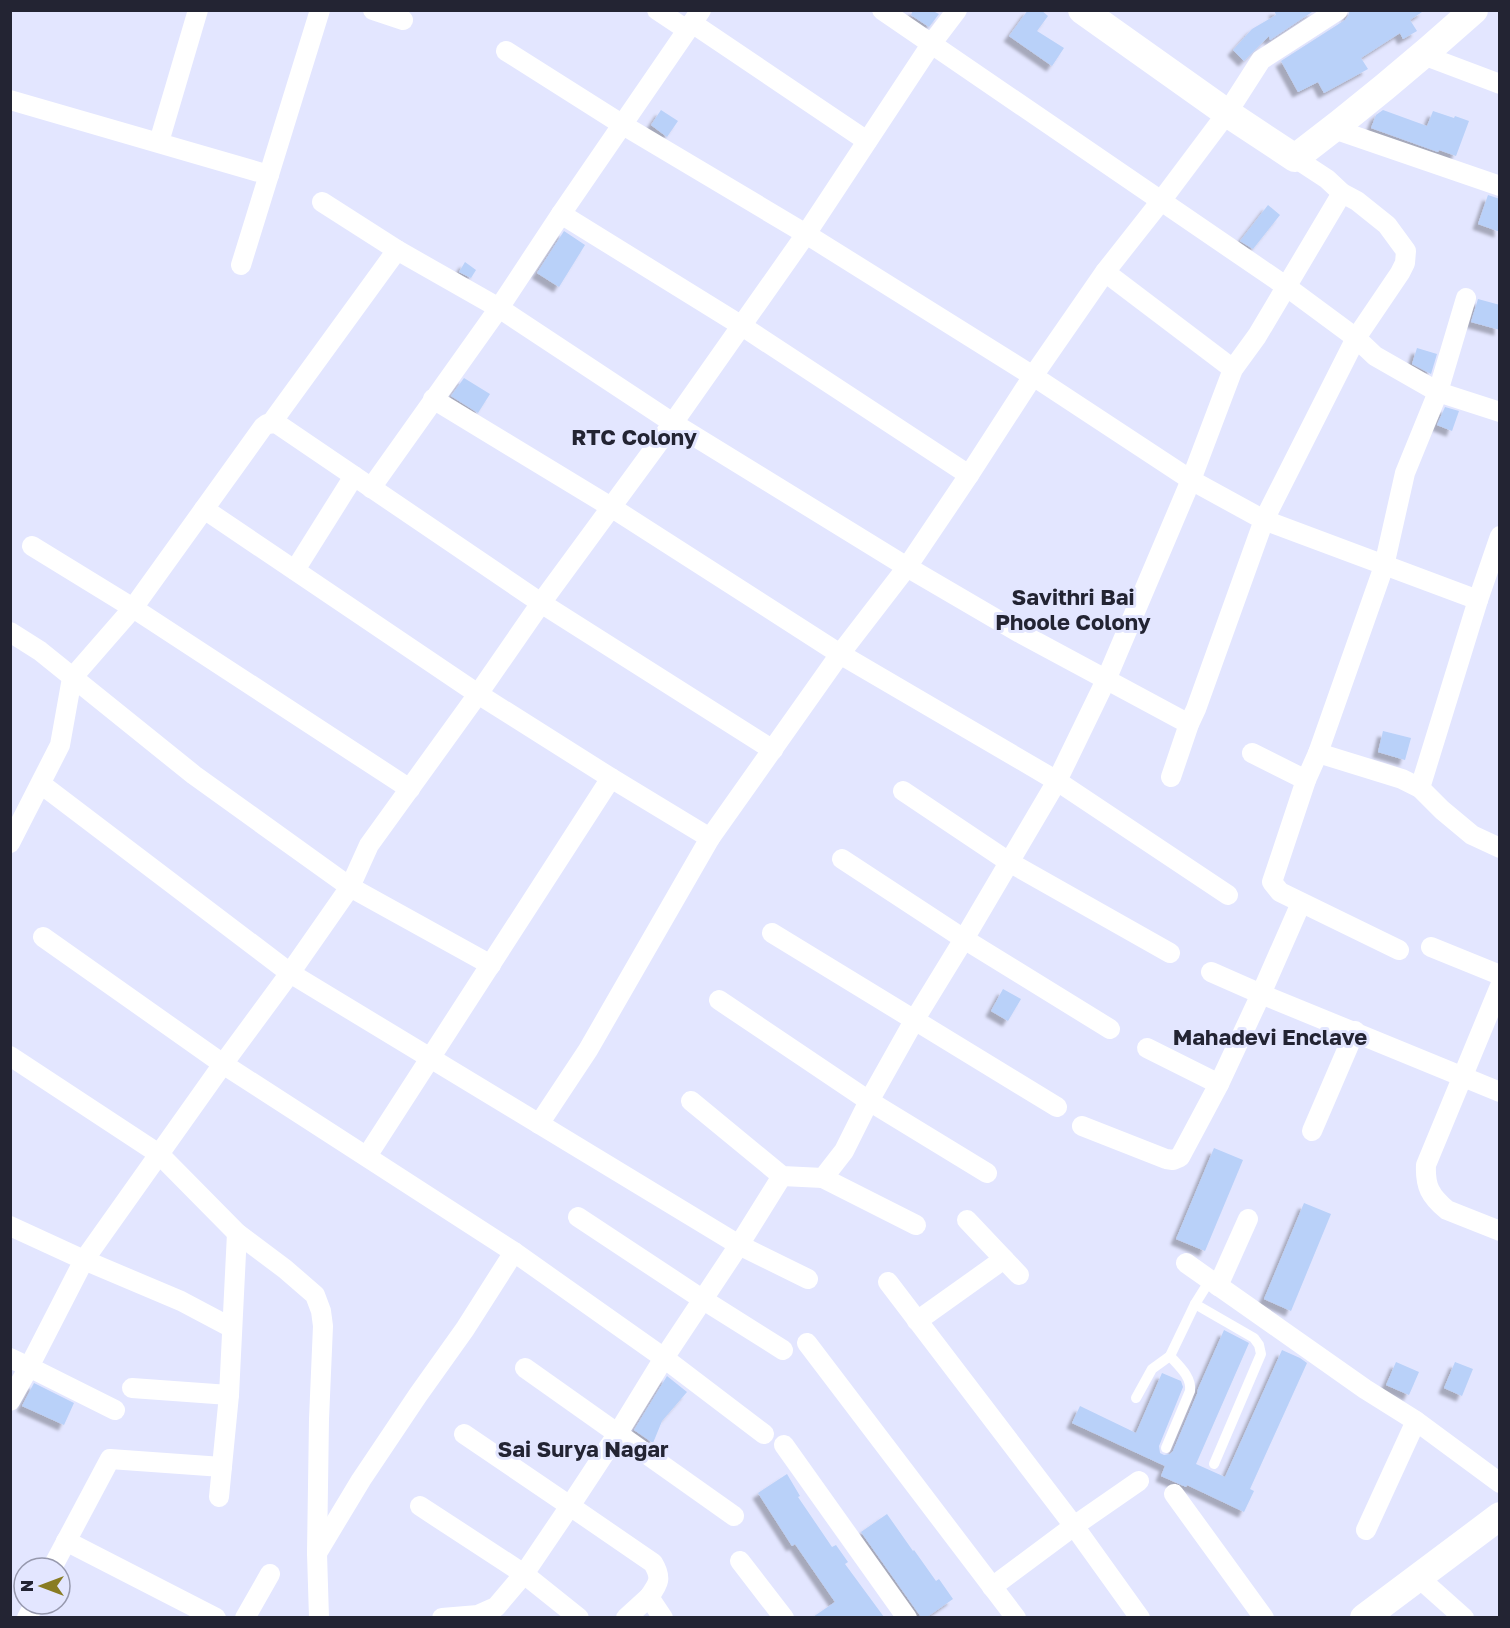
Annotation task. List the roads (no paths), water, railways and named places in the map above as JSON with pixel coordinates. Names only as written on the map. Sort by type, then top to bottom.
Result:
[{"type":"street","points":[[159,142],[198,10]]},
{"type":"street","points":[[241,265],[320,10]]},
{"type":"street","points":[[373,10],[403,20]]},
{"type":"street","points":[[657,10],[693,21],[867,141]]},
{"type":"street","points":[[882,10],[1287,287],[1356,338],[1375,356],[1438,392],[1500,412]]},
{"type":"street","points":[[10,1401],[84,1260],[350,887],[369,845],[742,326],[806,234],[932,43],[957,10]]},
{"type":"street","points":[[1082,10],[1227,113],[1328,179],[1342,193],[1357,201],[1387,225],[1406,251],[1405,263],[1400,273],[1356,338],[1264,520],[1171,777]]},
{"type":"street","points":[[539,1124],[588,1050],[710,838],[840,654],[907,567],[1033,376],[1105,272],[1227,113],[1261,60],[1338,10]]},
{"type":"street","points":[[1295,158],[1423,56],[1474,10]]},
{"type":"street","points":[[371,488],[499,308],[561,213],[693,21]]},
{"type":"street","points":[[506,51],[1033,376],[1191,480],[1264,520],[1478,600]]},
{"type":"street","points":[[1423,56],[1500,84]]},
{"type":"street","points":[[10,100],[269,175]]},
{"type":"street","points":[[1334,129],[1500,186]]},
{"type":"street","points":[[823,1178],[844,1151],[915,1019],[1058,781],[1106,680],[1191,480],[1233,369],[1257,336],[1342,193]]},
{"type":"street","points":[[322,202],[398,250],[499,308],[673,423],[907,567],[1001,623],[1189,724]]},
{"type":"street","points":[[561,213],[742,326],[969,475]]},
{"type":"street","points":[[10,843],[60,745],[72,678],[133,608],[263,428],[272,422],[398,250]]},
{"type":"street","points":[[1105,272],[1233,369]]},
{"type":"street","points":[[1399,950],[1280,892],[1272,882],[1306,780],[1318,753],[1384,566],[1405,473],[1438,392],[1466,298]]},
{"type":"street","points":[[433,399],[611,507],[840,654],[1058,781],[1228,895]]},
{"type":"street","points":[[272,422],[541,603],[773,750]]},
{"type":"street","points":[[295,570],[354,476]]},
{"type":"street","points":[[204,509],[478,694],[710,838]]},
{"type":"street","points":[[1420,788],[1500,536]]},
{"type":"street","points":[[32,546],[133,608],[410,789]]},
{"type":"street","points":[[10,632],[40,651],[194,775],[350,887],[491,965]]},
{"type":"street","points":[[1252,753],[1306,780]]},
{"type":"street","points":[[1318,753],[1402,779],[1420,788],[1472,835],[1500,848]]},
{"type":"street","points":[[367,1156],[611,778]]},
{"type":"street","points":[[40,784],[290,973],[739,1245],[808,1279]]},
{"type":"street","points":[[903,791],[1009,862],[1170,953]]},
{"type":"street","points":[[842,859],[964,939],[1110,1029]]},
{"type":"street","points":[[1082,1126],[1166,1159],[1173,1160],[1180,1157],[1219,1084],[1301,903]]},
{"type":"street","points":[[772,933],[1057,1107]]},
{"type":"street","points":[[43,937],[223,1064],[514,1252],[664,1358],[764,1434]]},
{"type":"street","points":[[1431,947],[1500,975]]},
{"type":"street","points":[[1211,972],[1500,1092]]},
{"type":"street","points":[[1500,986],[1426,1165],[1425,1180],[1430,1192],[1447,1209],[1500,1231]]},
{"type":"street","points":[[719,1000],[869,1101],[987,1173]]},
{"type":"street","points":[[1312,1131],[1355,1031]]},
{"type":"street","points":[[1148,1048],[1219,1084]]},
{"type":"street","points":[[10,1056],[159,1154],[237,1233],[315,1295],[321,1311],[323,1326],[317,1553],[319,1617]]},
{"type":"street","points":[[691,1101],[782,1176],[823,1178],[916,1225]]},
{"type":"street","points":[[442,1617],[478,1615],[496,1607],[524,1574],[618,1433],[782,1176]]},
{"type":"street","points":[[578,1216],[783,1350]]},
{"type":"street","points":[[1214,1283],[1248,1219]]},
{"type":"street","points":[[967,1220],[1019,1275]]},
{"type":"street","points":[[10,1226],[182,1301],[232,1328]]},
{"type":"street","points":[[219,1497],[229,1395],[237,1233]]},
{"type":"street","points":[[317,1553],[361,1480],[465,1329],[514,1252]]},
{"type":"street","points":[[917,1321],[1004,1259]]},
{"type":"street","points":[[1186,1263],[1365,1389],[1416,1420],[1500,1483]]},
{"type":"street","points":[[888,1282],[1074,1526],[1140,1617]]},
{"type":"street","points":[[807,1343],[1016,1617]]},
{"type":"street","points":[[10,1358],[115,1410]]},
{"type":"street","points":[[525,1368],[734,1516]]},
{"type":"street","points":[[132,1388],[229,1395]]},
{"type":"street","points":[[1366,1530],[1416,1420]]},
{"type":"street","points":[[464,1434],[653,1563],[658,1572],[659,1581],[649,1597],[626,1617]]},
{"type":"street","points":[[784,1445],[907,1617]]},
{"type":"street","points":[[58,1556],[110,1459],[222,1467]]},
{"type":"street","points":[[992,1587],[1139,1481]]},
{"type":"street","points":[[1174,1494],[1264,1617]]},
{"type":"street","points":[[420,1506],[524,1574],[579,1617]]},
{"type":"street","points":[[1364,1617],[1500,1516]]},
{"type":"street","points":[[66,1541],[216,1617]]},
{"type":"street","points":[[740,1561],[784,1617]]},
{"type":"street","points":[[245,1617],[270,1574]]},
{"type":"street","points":[[1418,1577],[1464,1617]]},
{"type":"street","points":[[649,1597],[663,1617]]},
{"type":"lane","points":[[1136,1398],[1152,1370],[1170,1356],[1195,1304],[1214,1283]]},
{"type":"lane","points":[[1195,1304],[1254,1338],[1261,1354],[1214,1464]]},
{"type":"lane","points":[[1166,1448],[1191,1384],[1170,1356]]},
{"type":"district","name":"RTC Colony","points":[[634,436]]},
{"type":"district","name":"Savithri Bai Phoole Colony","points":[[1073,608]]},
{"type":"district","name":"Mahadevi Enclave","points":[[1270,1036]]},
{"type":"district","name":"Sai Surya Nagar","points":[[583,1448]]}]
